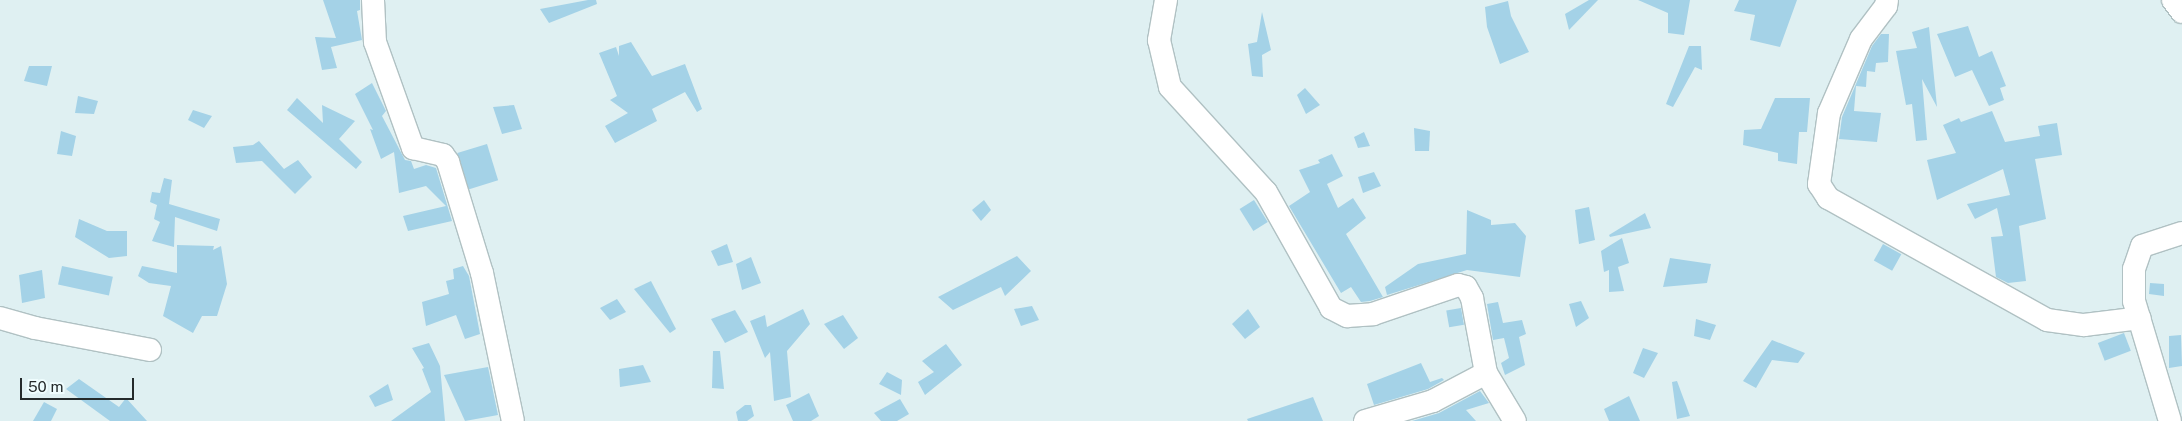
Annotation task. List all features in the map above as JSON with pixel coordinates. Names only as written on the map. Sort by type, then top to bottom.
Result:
[{"type":"street","points":[[373,0],[375,42],[413,148],[443,155],[448,162],[482,272],[514,421]]},
{"type":"street","points":[[1166,0],[1159,40],[1170,87],[1266,192],[1331,308],[1347,316],[1374,314],[1458,285],[1466,287],[1472,298],[1486,372],[1515,421]]},
{"type":"street","points":[[1887,0],[1886,6],[1862,40],[1829,113],[1819,184],[1828,198],[2046,320],[2084,324],[2140,318]]},
{"type":"street","points":[[2173,0],[2182,12]]},
{"type":"street","points":[[2170,421],[2134,301],[2134,268],[2142,246],[2182,233]]},
{"type":"street","points":[[0,318],[35,328],[150,350]]},
{"type":"street","points":[[1365,421],[1433,401],[1486,372]]},
{"type":"building","points":[[323,0],[360,0],[360,10],[357,11],[362,40],[331,47],[337,68],[322,70],[315,37],[336,38]]},
{"type":"building","points":[[596,0],[597,4],[549,23],[540,9]]},
{"type":"building","points":[[1589,0],[1598,0],[1569,30],[1565,14]]},
{"type":"building","points":[[1638,0],[1690,0],[1684,35],[1668,33],[1668,13]]},
{"type":"building","points":[[1739,0],[1797,0],[1780,47],[1750,40],[1755,15],[1734,11]]},
{"type":"building","points":[[1508,1],[1511,16],[1529,52],[1500,64],[1487,27],[1485,7]]},
{"type":"building","points":[[1262,12],[1271,50],[1262,55],[1263,77],[1252,76],[1248,44],[1257,42]]},
{"type":"building","points":[[1968,26],[1979,57],[1992,51],[2006,86],[2000,88],[2004,100],[1989,106],[1972,70],[1955,77],[1937,34]]},
{"type":"building","points":[[1929,27],[1937,107],[1922,79],[1927,140],[1916,141],[1912,104],[1906,105],[1896,51],[1917,48],[1912,32]]},
{"type":"building","points":[[1881,34],[1889,34],[1888,62],[1876,63],[1875,72],[1867,71],[1866,87],[1856,86],[1854,111],[1881,113],[1877,142],[1839,139],[1842,117],[1872,46]]},
{"type":"building","points":[[631,42],[652,76],[685,64],[702,109],[697,112],[685,92],[652,109],[657,121],[615,143],[605,126],[628,113],[610,100],[617,96],[599,53],[616,47],[619,56],[619,46]]},
{"type":"building","points":[[1689,46],[1701,46],[1702,70],[1695,67],[1673,107],[1666,104]]},
{"type":"building","points":[[29,66],[52,66],[47,86],[24,81]]},
{"type":"building","points":[[372,83],[386,111],[382,116],[405,160],[411,161],[414,169],[426,165],[436,168],[452,221],[408,231],[403,216],[446,206],[426,186],[399,193],[394,152],[381,159],[370,129],[373,130],[355,94]]},
{"type":"building","points":[[1305,88],[1320,105],[1306,114],[1297,95]]},
{"type":"building","points":[[78,96],[98,101],[94,114],[75,113]]},
{"type":"building","points":[[297,98],[323,123],[322,105],[355,121],[339,139],[362,162],[356,169],[287,110]]},
{"type":"building","points":[[1775,98],[1810,98],[1807,132],[1799,132],[1797,164],[1778,161],[1778,153],[1743,145],[1744,130],[1761,129]]},
{"type":"building","points":[[514,105],[522,129],[502,134],[493,107]]},
{"type":"building","points":[[193,110],[212,116],[204,128],[188,120]]},
{"type":"building","points":[[1992,111],[2005,142],[2040,136],[2038,126],[2057,123],[2062,155],[2035,159],[2046,219],[2019,226],[2026,281],[2008,283],[1996,277],[1991,237],[2003,236],[1997,208],[1975,219],[1967,204],[2010,195],[2003,169],[1937,200],[1927,160],[1956,153],[1943,125],[1959,118],[1961,122]]},
{"type":"building","points":[[1414,128],[1430,131],[1429,151],[1415,151]]},
{"type":"building","points":[[61,131],[76,136],[72,156],[57,154]]},
{"type":"building","points":[[1364,132],[1370,146],[1358,148],[1354,137]]},
{"type":"building","points":[[259,141],[284,169],[298,160],[312,177],[295,194],[262,161],[236,163],[233,147],[253,145]]},
{"type":"building","points":[[487,144],[498,180],[468,189],[457,153]]},
{"type":"building","points":[[1332,154],[1343,176],[1327,184],[1338,208],[1353,198],[1366,218],[1346,234],[1383,297],[1370,301],[1361,302],[1351,287],[1341,293],[1289,206],[1310,192],[1299,170],[1320,163],[1318,160]]},
{"type":"building","points":[[1374,172],[1381,186],[1363,193],[1358,177]]},
{"type":"building","points":[[164,178],[172,180],[169,204],[220,219],[217,231],[175,217],[174,247],[152,241],[160,222],[154,219],[157,205],[150,202],[152,192],[160,193]]},
{"type":"building","points":[[984,200],[991,210],[981,221],[972,210]]},
{"type":"building","points":[[1254,200],[1268,222],[1253,231],[1240,209]]},
{"type":"building","points":[[1589,207],[1595,240],[1579,244],[1575,210]]},
{"type":"building","points":[[1467,210],[1491,220],[1491,225],[1515,223],[1526,236],[1520,277],[1467,270],[1387,295],[1385,287],[1418,264],[1466,254]]},
{"type":"building","points":[[1645,213],[1651,228],[1610,237],[1609,235]]},
{"type":"building","points":[[79,219],[107,231],[127,231],[127,256],[109,258],[75,237]]},
{"type":"building","points":[[1622,238],[1629,263],[1618,267],[1624,291],[1609,292],[1609,270],[1604,272],[1601,251]]},
{"type":"building","points":[[727,244],[733,262],[718,266],[711,251]]},
{"type":"building","points":[[1883,244],[1901,254],[1892,271],[1874,261]]},
{"type":"building","points":[[177,245],[214,246],[213,250],[221,246],[227,284],[217,316],[202,316],[193,333],[163,316],[171,286],[149,283],[138,276],[142,266],[177,273]]},
{"type":"building","points":[[1017,256],[1031,271],[1005,296],[1001,287],[953,310],[938,297]]},
{"type":"building","points":[[751,257],[761,283],[742,290],[736,264]]},
{"type":"building","points":[[1670,258],[1711,264],[1707,283],[1663,287]]},
{"type":"building","points":[[62,266],[113,277],[109,295],[58,285]]},
{"type":"building","points":[[463,266],[469,276],[480,334],[465,339],[456,315],[426,326],[422,302],[449,294],[446,281],[454,279],[453,269]]},
{"type":"building","points":[[42,270],[45,298],[22,303],[19,275]]},
{"type":"building","points":[[651,281],[676,329],[670,333],[634,289]]},
{"type":"building","points":[[2150,283],[2164,284],[2164,296],[2149,294]]},
{"type":"building","points":[[617,299],[626,312],[610,320],[600,308]]},
{"type":"building","points":[[1581,301],[1589,318],[1576,327],[1569,304]]},
{"type":"building","points":[[1498,302],[1503,323],[1522,320],[1526,334],[1519,337],[1525,365],[1505,375],[1501,363],[1509,358],[1504,338],[1493,340],[1487,304]]},
{"type":"building","points":[[1032,306],[1039,320],[1021,326],[1014,309]]},
{"type":"building","points":[[1461,308],[1464,325],[1449,327],[1446,311]]},
{"type":"building","points":[[803,309],[810,324],[787,351],[791,397],[774,401],[770,352],[765,358],[750,321],[765,315],[767,327]]},
{"type":"building","points":[[1248,309],[1260,327],[1245,339],[1232,324]]},
{"type":"building","points":[[735,310],[748,332],[725,343],[711,319]]},
{"type":"building","points":[[843,315],[858,338],[844,349],[824,324]]},
{"type":"building","points":[[1696,319],[1716,325],[1710,340],[1694,336]]},
{"type":"building","points":[[2124,333],[2131,351],[2105,361],[2098,343]]},
{"type":"building","points":[[2181,335],[2182,366],[2169,368],[2169,336]]},
{"type":"building","points":[[1772,340],[1805,353],[1798,363],[1772,360],[1756,388],[1743,381]]},
{"type":"building","points":[[429,343],[440,366],[445,421],[391,421],[431,392],[422,369],[424,368],[412,348]]},
{"type":"building","points":[[946,344],[962,365],[925,395],[918,382],[934,372],[922,361]]},
{"type":"building","points":[[1643,348],[1658,353],[1644,378],[1633,373]]},
{"type":"building","points":[[713,351],[720,351],[724,389],[712,388]]},
{"type":"building","points":[[1421,363],[1430,382],[1442,378],[1444,380],[1428,389],[1374,405],[1367,384]]},
{"type":"building","points":[[643,365],[651,382],[620,387],[619,369]]},
{"type":"building","points":[[488,367],[498,415],[465,421],[444,375]]},
{"type":"building","points":[[887,372],[902,380],[901,395],[879,384]]},
{"type":"building","points":[[79,379],[119,407],[126,398],[147,421],[110,421],[66,389]]},
{"type":"building","points":[[1677,381],[1690,416],[1677,419],[1672,382]]},
{"type":"building","points":[[388,384],[393,400],[375,407],[369,396]]},
{"type":"building","points":[[1480,391],[1489,403],[1466,410],[1476,421],[1412,421],[1439,413]]},
{"type":"building","points":[[809,393],[819,416],[811,421],[793,421],[786,405]]},
{"type":"building","points":[[1629,396],[1640,421],[1609,421],[1604,409]]},
{"type":"building","points":[[1313,397],[1323,421],[1248,421],[1247,419]]},
{"type":"building","points":[[900,399],[909,414],[897,421],[881,421],[874,413]]},
{"type":"building","points":[[44,402],[57,409],[51,421],[33,421]]},
{"type":"building","points":[[745,405],[751,405],[754,416],[747,421],[738,421],[736,412]]}]
